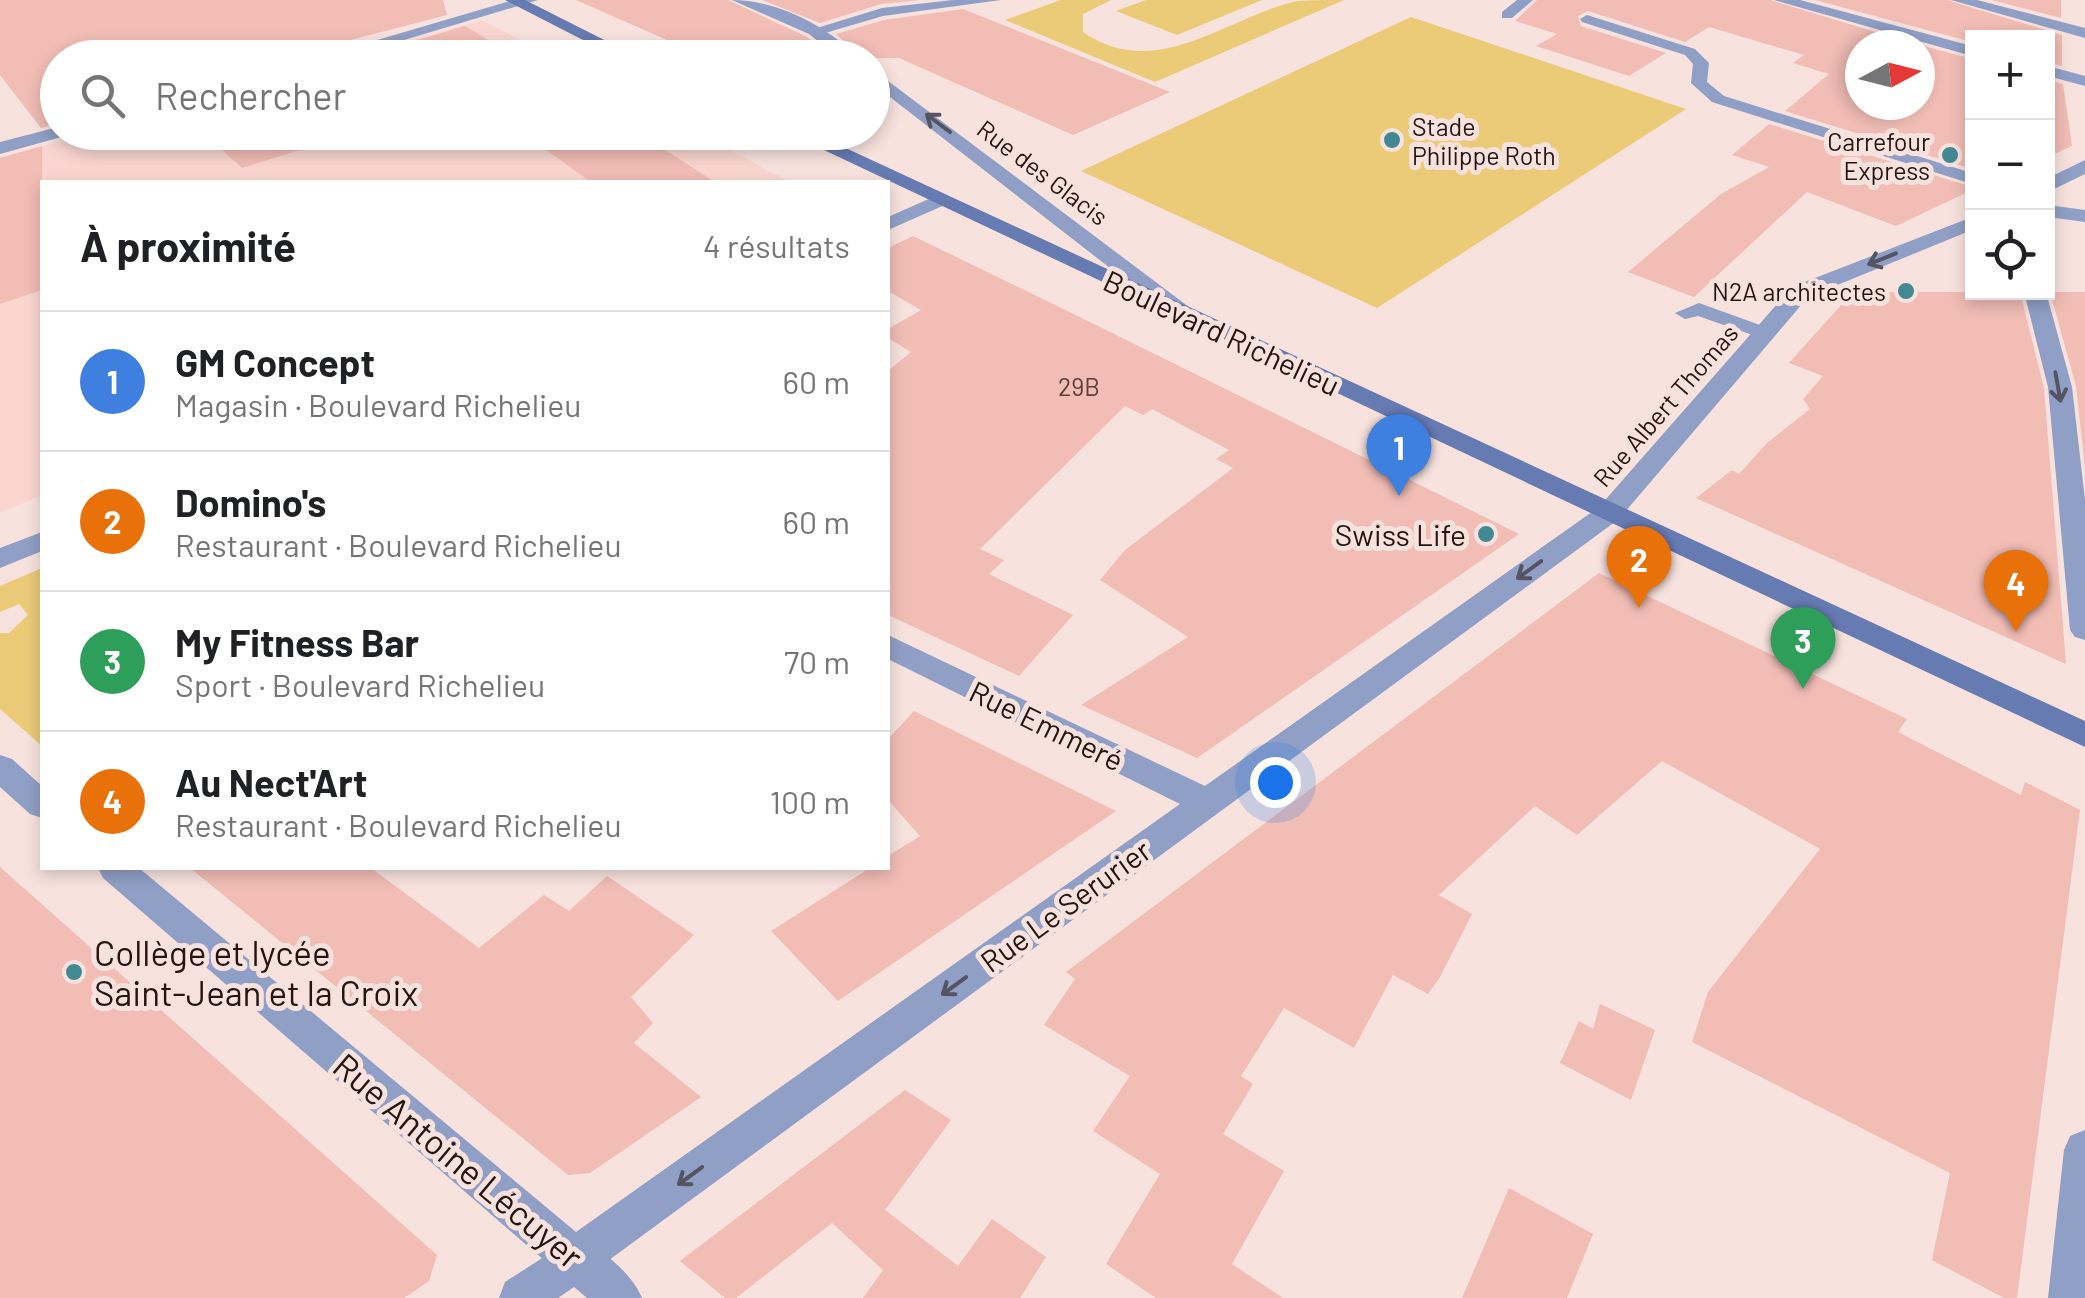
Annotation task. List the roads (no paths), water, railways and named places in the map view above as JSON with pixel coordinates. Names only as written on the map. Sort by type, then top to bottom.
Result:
[{"type":"main road","points":[[520,1],[597,40]]},
{"type":"main road","name":"Boulevard Richelieu","points":[[833,150],[2085,735]]},
{"type":"street","points":[[740,0],[815,31],[827,40]]},
{"type":"street","points":[[1782,0],[1965,49]]},
{"type":"street","points":[[1959,0],[2085,33]]},
{"type":"street","points":[[386,40],[520,1]]},
{"type":"street","points":[[2055,73],[2085,81]]},
{"type":"street","name":"Rue des Glacis","points":[[890,88],[1180,312]]},
{"type":"street","points":[[7,125],[20,142]]},
{"type":"street","points":[[0,148],[40,137]]},
{"type":"street","points":[[2055,182],[2085,166]]},
{"type":"street","points":[[890,223],[940,200]]},
{"type":"street","points":[[2055,211],[2085,216]]},
{"type":"street","name":"Rue Albert Thomas","points":[[1609,513],[1800,292],[1965,226]]},
{"type":"street","points":[[2037,300],[2060,387],[2085,630]]},
{"type":"street","name":"Rue Le Serurier","points":[[521,1298],[1609,513]]},
{"type":"street","points":[[0,560],[40,542]]},
{"type":"street","name":"Rue Emmeré","points":[[890,647],[1207,802]]},
{"type":"street","points":[[0,768],[40,803]]},
{"type":"street","name":"Rue Antoine Lécuyer","points":[[117,870],[620,1298]]},
{"type":"street","points":[[2070,1298],[2085,1150]]},
{"type":"lane","points":[[815,31],[882,12],[994,0]]},
{"type":"lane","points":[[1507,14],[1526,0]]},
{"type":"lane","points":[[1588,19],[1690,52],[1701,63],[1699,83],[1718,99],[1965,177]]},
{"type":"lane","points":[[1686,313],[1699,310],[1764,333]]},
{"type":"place","name":"Stade Philippe Roth","points":[[1392,140]]},
{"type":"place","name":"Carrefour Express","points":[[1950,155]]},
{"type":"place","name":"N2A architectes","points":[[1906,291]]},
{"type":"place","name":"GM Concept","points":[[1399,496]]},
{"type":"place","name":"Swiss Life","points":[[1486,534]]},
{"type":"place","name":"Domino's","points":[[1639,608]]},
{"type":"place","name":"Au Nect'Art","points":[[2016,632]]},
{"type":"place","name":"My Fitness Bar","points":[[1803,689]]},
{"type":"place","name":"Collège et lycée Saint-Jean et la Croix","points":[[74,972]]}]
